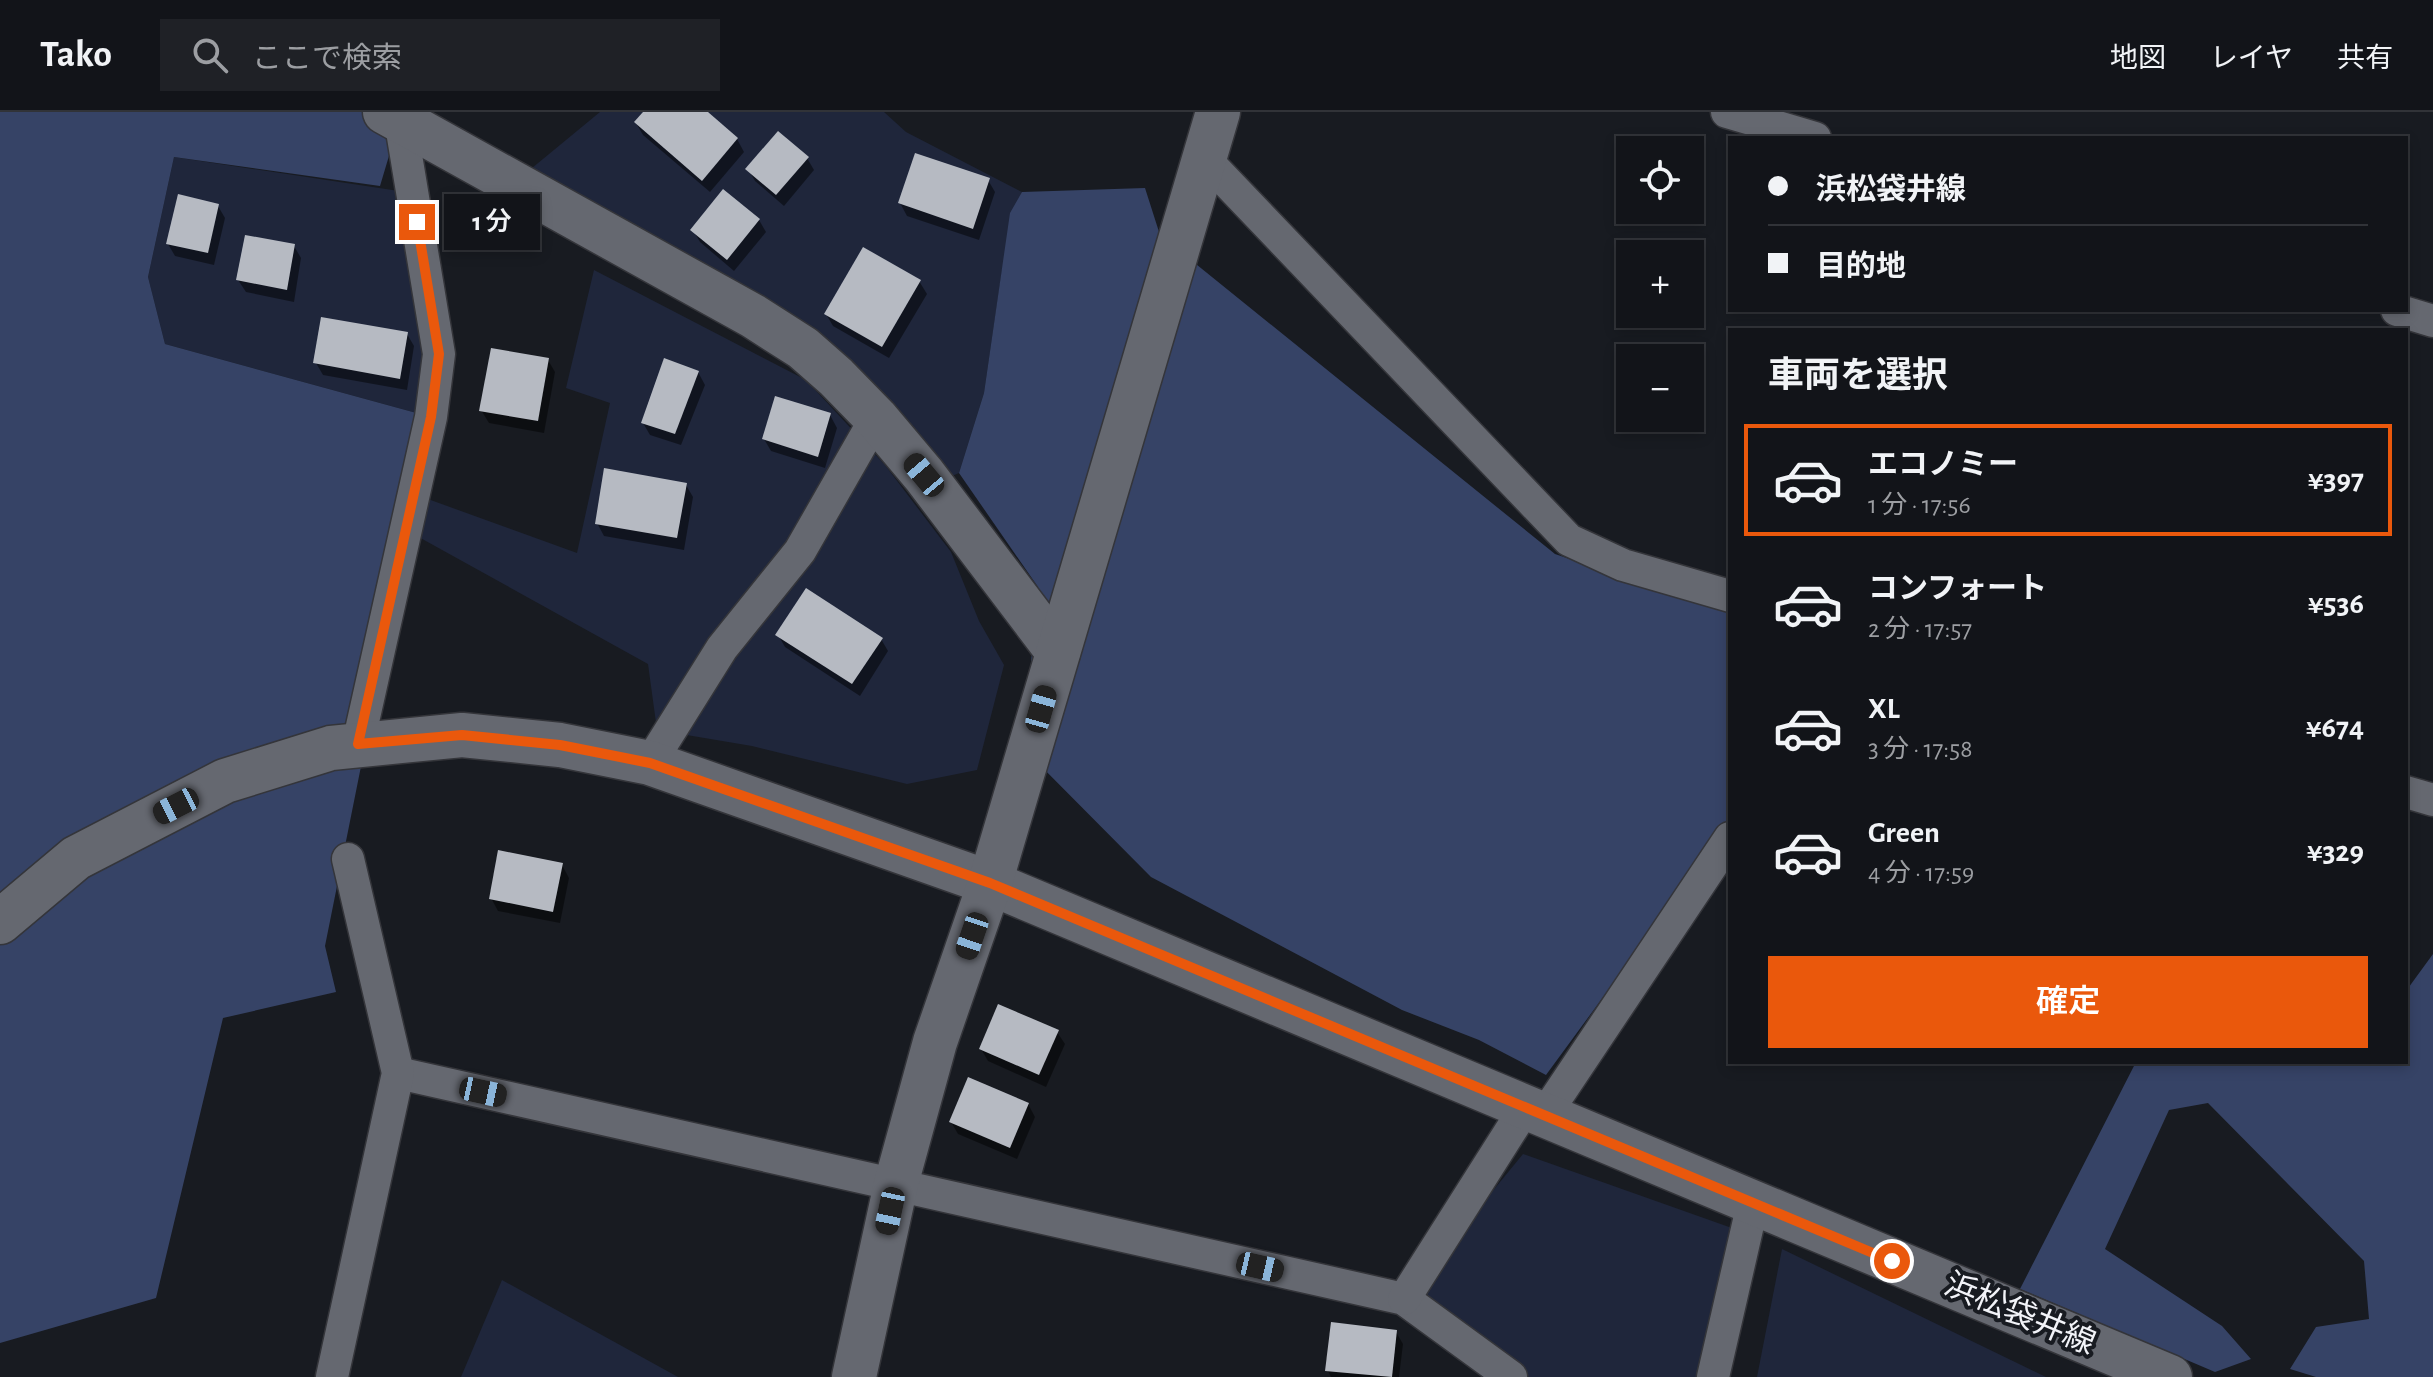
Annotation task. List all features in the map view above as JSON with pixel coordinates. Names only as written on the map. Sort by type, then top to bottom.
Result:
[{"type":"main road","points":[[854,1377],[896,1184],[935,1042],[990,883],[1218,112]]},
{"type":"main road","points":[[392,116],[753,316],[803,348],[876,418],[924,475],[1058,652]]},
{"type":"main road","name":"浜松袋井線","points":[[0,922],[76,858],[225,781],[331,748],[462,735],[560,745],[650,763],[990,883],[2170,1377]]},
{"type":"street","points":[[1727,112],[1808,136]]},
{"type":"street","points":[[358,744],[431,417],[439,354],[392,116]]},
{"type":"street","points":[[1204,158],[1569,540],[1623,565],[1728,595]]},
{"type":"street","points":[[2404,312],[2433,321]]},
{"type":"street","points":[[650,763],[722,648],[800,551],[876,418]]},
{"type":"street","points":[[2408,793],[2433,800]]},
{"type":"street","points":[[1404,1299],[1728,841]]},
{"type":"street","points":[[332,1377],[398,1073],[348,859]]},
{"type":"street","points":[[398,1073],[1404,1299],[1511,1377]]},
{"type":"street","points":[[1713,1377],[1753,1203]]},
{"type":"shaded area","points":[[0,112],[385,112],[400,119],[380,186],[174,157],[148,277],[165,344],[431,417],[325,946],[336,992],[223,1018],[156,1298],[0,1343]]},
{"type":"shaded area","points":[[600,112],[884,112],[906,132],[1022,192],[1002,270],[984,393],[959,473],[931,485],[852,361],[526,173]]},
{"type":"shaded area","points":[[174,157],[412,193],[431,417],[165,344],[148,277]]},
{"type":"shaded area","points":[[1145,188],[1160,235],[1555,554],[1728,612],[1728,827],[1546,1075],[1479,1040],[1402,1010],[1151,877],[1023,748],[1038,587],[959,473],[984,393],[1010,213],[1022,192]]},
{"type":"shaded area","points":[[594,270],[806,380],[885,465],[951,552],[979,621],[1004,665],[977,770],[907,784],[752,746],[657,730],[648,664],[406,530],[414,494],[577,553],[610,403],[566,388]]},
{"type":"shaded area","points":[[2433,954],[2433,1377],[2316,1377],[2290,1369],[2316,1327],[2369,1319],[2364,1261],[2208,1103],[2169,1110],[2105,1249],[2222,1326],[2251,1359],[2215,1372],[2020,1289],[2135,1064],[2408,1064],[2408,988]]},
{"type":"shaded area","points":[[1523,1154],[1746,1233],[1713,1377],[1529,1377],[1404,1299]]},
{"type":"shaded area","points":[[1782,1249],[2046,1377],[1757,1377]]},
{"type":"shaded area","points":[[502,1280],[678,1377],[461,1377]]},
{"type":"building","points":[[643,112],[708,112],[738,138],[702,181],[634,122]]},
{"type":"building","points":[[778,131],[809,157],[776,195],[745,169]]},
{"type":"building","points":[[915,153],[990,178],[973,229],[898,203]]},
{"type":"building","points":[[723,189],[760,219],[727,260],[690,230]]},
{"type":"building","points":[[178,194],[219,204],[208,253],[166,244]]},
{"type":"building","points":[[245,235],[295,244],[287,290],[236,280]]},
{"type":"building","points":[[863,247],[921,280],[882,347],[824,314]]},
{"type":"building","points":[[321,317],[408,332],[400,379],[313,363]]},
{"type":"building","points":[[491,348],[549,358],[538,421],[479,411]]},
{"type":"building","points":[[664,358],[699,371],[675,434],[641,423]]},
{"type":"building","points":[[775,396],[831,413],[818,457],[762,439]]},
{"type":"building","points":[[604,468],[687,483],[677,538],[595,524]]},
{"type":"building","points":[[806,588],[883,638],[852,684],[775,635]]},
{"type":"building","points":[[498,850],[563,863],[553,912],[489,899]]},
{"type":"building","points":[[998,1004],[1059,1030],[1039,1075],[979,1049]]},
{"type":"building","points":[[968,1077],[1029,1103],[1010,1148],[949,1122]]},
{"type":"building","points":[[1331,1322],[1397,1330],[1392,1377],[1325,1371]]},
{"type":"route","points":[[417,222],[439,354],[431,417],[358,744],[462,735],[560,745],[650,763],[990,883],[1892,1261]]}]
